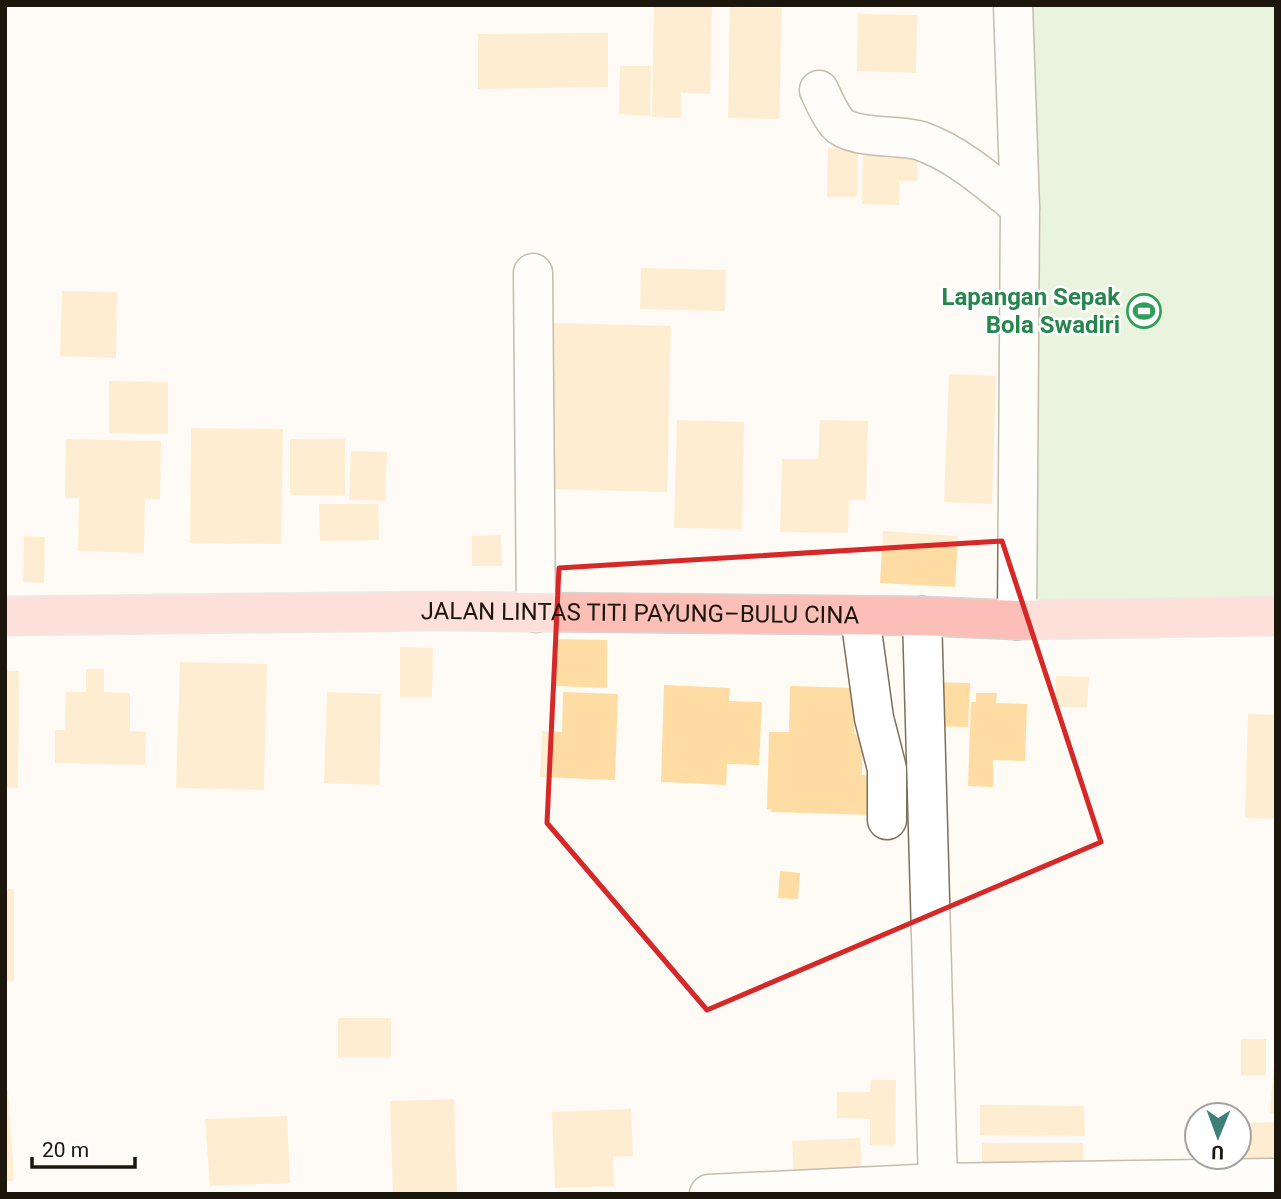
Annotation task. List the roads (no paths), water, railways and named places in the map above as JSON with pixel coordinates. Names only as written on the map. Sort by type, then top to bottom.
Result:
[{"type":"main road","name":"JALAN LINTAS TITI PAYUNG–BULU CINA","points":[[5,616],[438,611],[922,616],[1017,620],[1276,616]]},
{"type":"street","points":[[1013,5],[1020,208],[1017,620]]},
{"type":"street","points":[[819,90],[829,110],[843,127],[858,132],[921,141],[975,171],[1020,208]]},
{"type":"street","points":[[533,273],[536,613]]},
{"type":"street","points":[[860,616],[874,718],[887,769],[887,820]]},
{"type":"street","points":[[922,616],[938,1184]]},
{"type":"street","points":[[709,1194],[938,1184],[1276,1178]]},
{"type":"place","name":"Lapangan Sepak Bola Swadiri","points":[[1144,311]]}]
